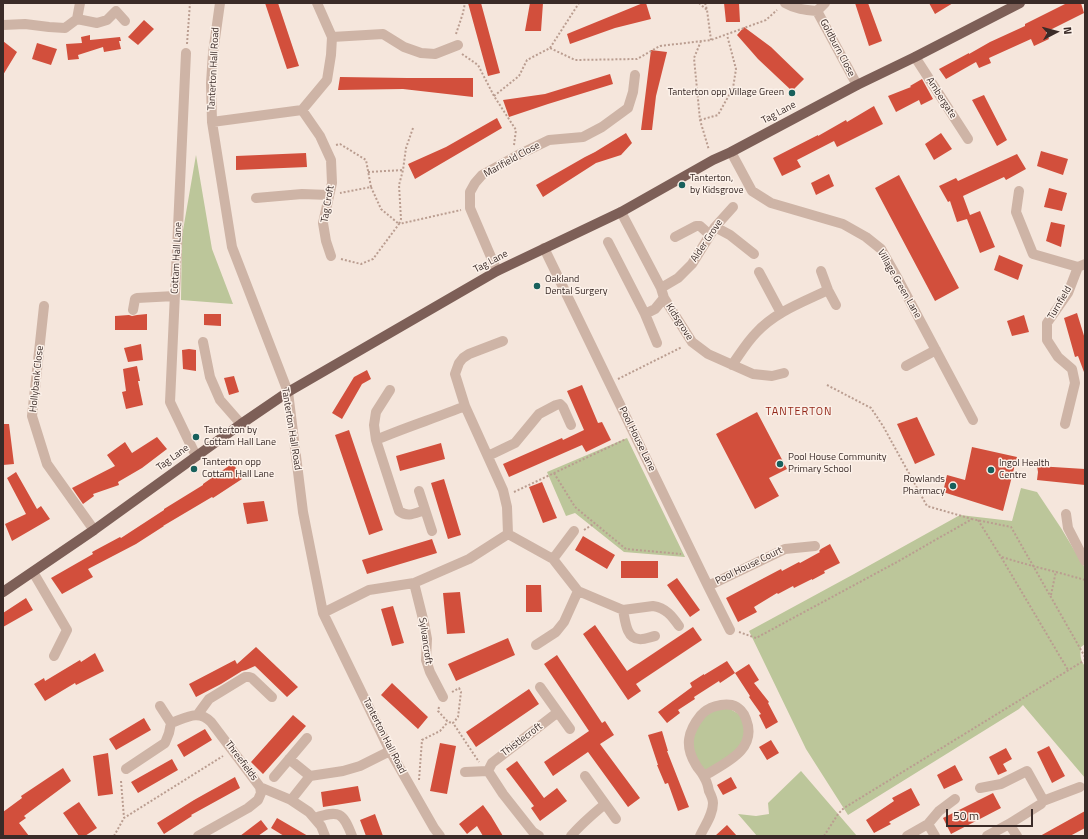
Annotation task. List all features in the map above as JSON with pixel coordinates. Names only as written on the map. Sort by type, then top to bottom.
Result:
[{"type":"main road","name":"Tag Lane","points":[[3,592],[94,530],[288,392],[497,271],[620,212],[713,160],[1020,3]]},
{"type":"street","points":[[3,24],[25,24],[65,28],[77,19],[80,3]]},
{"type":"street","name":"Tanterton Hall Road","points":[[220,3],[213,53],[211,83],[212,122],[232,247],[288,392],[303,512],[323,613],[390,751],[440,836]]},
{"type":"street","points":[[212,122],[302,110],[326,80],[331,55],[332,37],[317,3]]},
{"type":"street","name":"Goldburn Close","points":[[782,5],[806,10],[817,10],[825,3]]},
{"type":"street","points":[[77,19],[97,23],[107,20],[117,7],[125,21]]},
{"type":"street","name":"Goldburn Close","points":[[817,10],[857,86]]},
{"type":"street","points":[[332,37],[383,34],[404,47],[435,54],[455,46]]},
{"type":"street","name":"Cottam Hall Lane","points":[[186,53],[170,402],[196,456]]},
{"type":"street","name":"Ambergate","points":[[915,57],[968,139]]},
{"type":"street","name":"Marlfield Close","points":[[497,271],[470,208],[470,192],[475,183],[482,175],[549,140],[583,137],[602,127],[628,108],[633,92],[635,75]]},
{"type":"street","name":"Tag Croft","points":[[302,110],[320,136],[331,160],[332,183],[323,223],[330,256]]},
{"type":"street","name":"Village Green Lane","points":[[731,152],[752,191],[771,203],[843,224],[866,237],[881,249],[973,420]]},
{"type":"street","name":"Turnfield","points":[[1019,191],[1016,212],[1033,254],[1082,265],[1068,293],[1048,324],[1048,340],[1058,357],[1072,369],[1075,383],[1065,424]]},
{"type":"street","points":[[256,198],[302,194],[329,195]]},
{"type":"street","name":"Alder Grove","points":[[661,288],[678,278],[692,264],[712,231],[733,207]]},
{"type":"street","name":"Kidsgrove","points":[[620,212],[661,288],[664,298],[692,342],[708,354],[753,374],[772,376],[784,373]]},
{"type":"street","points":[[676,237],[696,226],[700,226],[712,231],[730,235],[754,254]]},
{"type":"street","points":[[608,242],[645,314],[657,343]]},
{"type":"street","name":"Pool House Lane","points":[[544,248],[692,555],[730,630]]},
{"type":"street","points":[[822,271],[828,290],[836,305]]},
{"type":"street","points":[[759,272],[781,313]]},
{"type":"street","points":[[732,365],[756,333],[768,322],[781,313],[828,290]]},
{"type":"street","points":[[133,310],[135,299],[137,298],[175,296]]},
{"type":"street","points":[[645,314],[655,309],[664,298]]},
{"type":"street","name":"Hollybank Close","points":[[44,306],[32,416],[47,464],[94,530]]},
{"type":"street","points":[[503,341],[469,354],[463,358],[459,363],[456,374],[465,406],[488,456],[504,496],[507,507],[508,534]]},
{"type":"street","points":[[203,342],[210,377],[220,400],[241,424]]},
{"type":"street","points":[[906,366],[936,350]]},
{"type":"street","points":[[390,390],[376,412],[374,425],[376,440],[399,511],[407,516],[425,510]]},
{"type":"street","points":[[488,456],[515,443],[539,414],[556,405],[560,404],[563,407],[571,425]]},
{"type":"street","points":[[376,440],[465,406]]},
{"type":"street","points":[[419,491],[432,531]]},
{"type":"street","points":[[1066,514],[1068,528],[1085,561]]},
{"type":"street","points":[[553,559],[574,530]]},
{"type":"street","points":[[323,613],[369,590],[414,583],[469,559],[508,534]]},
{"type":"street","points":[[508,534],[553,559],[578,591],[623,610],[653,606],[657,607],[671,614],[679,626]]},
{"type":"street","name":"Pool House Court","points":[[708,586],[785,549],[815,546]]},
{"type":"street","points":[[33,572],[67,630],[54,656]]},
{"type":"street","name":"Sylvancroft","points":[[414,583],[427,639],[426,660],[430,672],[443,697]]},
{"type":"street","points":[[536,645],[556,632],[564,622],[578,591]]},
{"type":"street","points":[[623,610],[629,634],[634,638],[639,639],[655,636]]},
{"type":"street","points":[[171,723],[198,714],[209,699],[245,677],[252,678],[272,697]]},
{"type":"street","points":[[540,687],[570,729]]},
{"type":"street","points":[[700,836],[710,818],[713,802],[704,776],[690,752],[688,739],[696,722],[704,713],[713,707],[732,705],[740,710],[746,718],[749,728],[747,743],[732,759],[704,776]]},
{"type":"street","points":[[126,769],[165,743],[171,723],[160,706]]},
{"type":"street","name":"Thistlecroft","points":[[488,770],[492,763],[558,712]]},
{"type":"street","name":"Threefields","points":[[198,714],[206,717],[211,722],[260,788],[291,800],[309,812],[321,826],[324,836]]},
{"type":"street","name":"Threefields","points":[[274,778],[307,738]]},
{"type":"street","points":[[291,800],[310,776],[343,772],[360,766],[390,751]]},
{"type":"street","points":[[289,759],[310,776]]},
{"type":"street","points":[[466,772],[488,770],[503,794],[533,832],[539,836]]},
{"type":"street","points":[[980,788],[1001,784],[1027,771],[1043,801]]},
{"type":"street","points":[[584,776],[616,819]]},
{"type":"street","points":[[987,836],[1041,804],[1043,801],[1080,787]]},
{"type":"street","points":[[198,836],[214,832],[248,808],[258,800],[261,793],[260,788]]},
{"type":"street","points":[[907,836],[928,824],[939,811],[955,799]]},
{"type":"street","points":[[571,836],[579,826],[605,804]]},
{"type":"street","points":[[315,818],[332,813],[338,814],[344,818],[352,836]]},
{"type":"street","points":[[928,824],[935,836]]},
{"type":"street","points":[[1009,824],[1017,836]]},
{"type":"path","points":[[186,53],[190,3]]},
{"type":"path","points":[[465,3],[455,46],[478,65],[494,96],[516,130],[513,158]]},
{"type":"path","points":[[494,96],[520,76],[527,60],[550,48],[579,3]]},
{"type":"path","points":[[699,3],[707,10]]},
{"type":"path","points":[[705,3],[711,40]]},
{"type":"path","points":[[550,48],[575,60],[637,59],[660,46],[711,40],[766,20],[782,5]]},
{"type":"path","points":[[700,120],[718,115],[733,88],[736,69],[727,34]]},
{"type":"path","points":[[701,41],[694,58],[700,120],[713,160]]},
{"type":"path","points":[[330,256],[361,264],[373,259],[399,224],[401,219],[399,185],[406,148],[413,128]]},
{"type":"path","points":[[325,147],[340,144],[366,160],[372,187],[381,208],[399,224]]},
{"type":"path","points":[[368,172],[403,170]]},
{"type":"path","points":[[329,195],[372,187]]},
{"type":"path","points":[[399,224],[470,208]]},
{"type":"path","points":[[610,383],[692,342]]},
{"type":"path","points":[[824,836],[838,814],[844,808],[1068,670],[1085,658],[1011,527],[972,519],[927,506],[883,426],[870,408],[827,385]]},
{"type":"path","points":[[504,496],[635,435]]},
{"type":"path","points":[[554,473],[575,507],[626,549],[692,555]]},
{"type":"path","points":[[730,630],[756,638],[897,562],[972,519]]},
{"type":"path","points":[[978,520],[1068,670]]},
{"type":"path","points":[[1001,557],[1085,580]]},
{"type":"path","points":[[1051,596],[1056,571]]},
{"type":"path","points":[[453,723],[458,717],[461,692],[459,688],[443,697],[438,712],[448,722],[453,723],[482,766],[488,770]]},
{"type":"path","points":[[410,785],[420,780],[422,740],[440,731],[448,722]]},
{"type":"path","points":[[114,836],[124,818],[224,755]]},
{"type":"path","points":[[121,781],[124,818]]},
{"type":"green space","points":[[196,155],[212,249],[233,304],[181,300],[182,236]]},
{"type":"green space","points":[[627,438],[685,557],[624,552],[575,513],[566,516],[547,472]]},
{"type":"green space","points":[[1021,488],[1037,492],[1085,568],[1085,644],[1081,647],[1080,652],[1081,659],[1085,666],[1085,778],[1023,705],[1019,709],[848,815],[806,749],[749,631],[960,515],[1012,521]]},
{"type":"green space","points":[[723,705],[746,718],[745,746],[704,776],[696,764],[691,731],[696,722]]},
{"type":"green space","points":[[801,771],[857,836],[757,836],[738,814],[756,816],[769,814],[768,803]]},
{"type":"building","points":[[265,3],[278,3],[299,66],[287,69]]},
{"type":"building","points":[[468,3],[481,3],[500,73],[488,76]]},
{"type":"building","points":[[530,3],[543,3],[541,31],[525,31]]},
{"type":"building","points":[[646,3],[651,19],[615,28],[570,44],[567,34]]},
{"type":"building","points":[[724,3],[739,3],[740,22],[726,22]]},
{"type":"building","points":[[855,3],[868,3],[882,41],[869,46]]},
{"type":"building","points":[[929,3],[953,3],[935,14]]},
{"type":"building","points":[[1067,3],[1081,3],[1084,13],[1046,32],[1049,39],[1034,46],[1031,39],[989,58],[991,63],[979,68],[976,62],[946,79],[939,69],[990,42],[1025,26],[1025,24]]},
{"type":"building","points":[[144,20],[154,29],[138,45],[128,37]]},
{"type":"building","points":[[744,27],[771,47],[804,79],[792,91],[758,59],[737,35]]},
{"type":"building","points":[[90,35],[90,40],[120,37],[121,41],[119,41],[121,49],[104,52],[103,47],[78,55],[79,59],[68,60],[66,44],[82,43],[81,37]]},
{"type":"building","points":[[3,41],[17,52],[3,75]]},
{"type":"building","points":[[37,43],[57,49],[51,65],[32,59]]},
{"type":"building","points":[[651,50],[667,52],[656,96],[652,130],[641,130]]},
{"type":"building","points":[[610,74],[613,84],[509,117],[503,100],[545,94]]},
{"type":"building","points":[[340,77],[473,78],[473,97],[403,89],[338,90]]},
{"type":"building","points":[[922,79],[933,99],[921,105],[919,100],[896,112],[888,96],[911,87],[910,86]]},
{"type":"building","points":[[984,95],[1007,140],[997,146],[972,100]]},
{"type":"building","points":[[874,106],[883,124],[837,147],[834,141],[797,160],[801,167],[782,176],[773,158],[818,136],[846,120],[847,122]]},
{"type":"building","points":[[497,118],[502,128],[415,179],[408,164],[446,147]]},
{"type":"building","points":[[626,133],[632,143],[621,155],[596,163],[543,197],[536,185]]},
{"type":"building","points":[[941,133],[952,149],[934,160],[925,144]]},
{"type":"building","points":[[1041,151],[1068,159],[1063,175],[1037,166]]},
{"type":"building","points":[[306,153],[307,167],[236,170],[236,156]]},
{"type":"building","points":[[1017,154],[1026,169],[1006,180],[1004,177],[963,196],[970,215],[980,211],[995,247],[980,253],[967,219],[957,222],[950,201],[948,202],[939,186],[956,178],[958,181]]},
{"type":"building","points":[[829,174],[834,186],[816,195],[811,183]]},
{"type":"building","points":[[899,175],[959,288],[935,301],[875,188]]},
{"type":"building","points":[[1049,188],[1067,193],[1062,211],[1044,207]]},
{"type":"building","points":[[1051,222],[1065,225],[1061,247],[1046,241]]},
{"type":"building","points":[[999,255],[1023,265],[1018,280],[994,270]]},
{"type":"building","points":[[1077,313],[1085,339],[1085,372],[1078,356],[1075,357],[1064,318]]},
{"type":"building","points":[[147,314],[147,330],[115,330],[115,316]]},
{"type":"building","points":[[204,314],[221,314],[221,326],[204,325]]},
{"type":"building","points":[[1024,315],[1029,332],[1012,336],[1007,321]]},
{"type":"building","points":[[141,344],[143,360],[128,362],[124,348]]},
{"type":"building","points":[[182,350],[196,350],[196,371],[183,369]]},
{"type":"building","points":[[137,366],[140,381],[138,381],[143,405],[126,409],[122,392],[126,391],[123,369]]},
{"type":"building","points":[[367,370],[371,379],[362,384],[342,419],[332,413],[354,377]]},
{"type":"building","points":[[234,376],[239,392],[229,395],[224,378]]},
{"type":"building","points":[[582,385],[598,423],[602,422],[611,440],[586,452],[582,445],[509,477],[503,464],[584,430],[567,391]]},
{"type":"building","points":[[757,412],[787,469],[769,478],[779,496],[755,509],[716,434]]},
{"type":"building","points":[[917,417],[935,455],[915,464],[897,424]]},
{"type":"building","points":[[3,424],[9,424],[14,464],[3,465]]},
{"type":"building","points":[[349,430],[383,530],[369,535],[335,435]]},
{"type":"building","points":[[157,437],[167,449],[142,468],[118,482],[119,485],[93,494],[94,496],[83,504],[72,488],[115,466],[107,455],[125,442],[132,453]]},
{"type":"building","points":[[441,443],[445,459],[400,471],[396,456]]},
{"type":"building","name":"Ingol Health Centre","points":[[972,447],[1017,457],[1003,511],[943,492],[947,475],[965,480]]},
{"type":"building","points":[[233,463],[242,479],[213,498],[212,497],[163,526],[136,544],[88,569],[93,577],[62,594],[51,578],[93,554],[92,552],[120,537],[121,538],[203,485]]},
{"type":"building","points":[[1037,466],[1085,469],[1085,485],[1037,480]]},
{"type":"building","points":[[16,472],[37,509],[41,506],[50,519],[12,541],[5,524],[26,514],[7,478]]},
{"type":"building","points":[[444,479],[461,535],[448,539],[431,483]]},
{"type":"building","points":[[542,482],[557,518],[543,523],[529,487]]},
{"type":"building","points":[[264,501],[268,521],[247,524],[243,503]]},
{"type":"building","points":[[583,536],[615,555],[607,569],[575,550]]},
{"type":"building","points":[[432,539],[437,553],[367,574],[362,560]]},
{"type":"building","points":[[830,544],[840,563],[824,571],[825,573],[812,580],[794,588],[793,586],[778,594],[777,593],[754,607],[757,612],[738,622],[726,598],[781,569],[782,571],[799,562],[800,563],[820,552],[819,551],[821,549]]},
{"type":"building","points":[[621,561],[658,561],[658,578],[621,578]]},
{"type":"building","points":[[677,578],[700,610],[690,617],[667,585]]},
{"type":"building","points":[[526,585],[541,585],[542,612],[526,612]]},
{"type":"building","points":[[460,592],[465,633],[447,634],[443,593]]},
{"type":"building","points":[[26,598],[33,610],[3,627],[3,613]]},
{"type":"building","points":[[393,606],[404,643],[392,646],[381,609]]},
{"type":"building","points":[[595,625],[627,671],[693,627],[702,640],[636,684],[641,691],[628,700],[583,634]]},
{"type":"building","points":[[508,638],[515,655],[456,681],[448,664]]},
{"type":"building","points":[[256,647],[298,687],[287,697],[255,666],[242,671],[196,697],[189,684],[235,660],[237,664]]},
{"type":"building","points":[[95,653],[104,671],[76,685],[75,683],[45,701],[34,684],[44,678],[45,681],[80,660],[81,662]]},
{"type":"building","points":[[557,655],[602,723],[605,721],[614,735],[600,744],[640,798],[628,807],[588,752],[553,776],[544,762],[589,731],[544,664]]},
{"type":"building","points":[[727,661],[735,673],[694,697],[695,699],[678,710],[680,713],[667,723],[658,712],[692,687],[690,683]]},
{"type":"building","points":[[749,664],[759,680],[754,683],[769,702],[768,703],[778,722],[766,729],[759,715],[761,714],[735,673]]},
{"type":"building","points":[[392,683],[428,717],[418,729],[381,695]]},
{"type":"building","points":[[529,689],[539,704],[476,747],[466,732]]},
{"type":"building","points":[[293,715],[306,726],[263,774],[251,762]]},
{"type":"building","points":[[144,718],[151,730],[116,750],[109,739]]},
{"type":"building","points":[[205,729],[212,740],[184,757],[177,745]]},
{"type":"building","points":[[662,731],[667,751],[689,807],[678,811],[668,783],[665,784],[657,765],[648,735]]},
{"type":"building","points":[[771,740],[779,753],[767,760],[759,747]]},
{"type":"building","points":[[440,743],[456,746],[447,794],[430,791]]},
{"type":"building","points":[[1049,746],[1065,776],[1052,783],[1037,752]]},
{"type":"building","points":[[1006,748],[1012,759],[1003,764],[1007,771],[998,775],[989,757]]},
{"type":"building","points":[[108,753],[113,794],[98,796],[93,756]]},
{"type":"building","points":[[172,759],[178,770],[138,793],[131,782]]},
{"type":"building","points":[[517,761],[544,798],[557,788],[567,801],[540,821],[531,808],[534,806],[506,769]]},
{"type":"building","points":[[955,765],[963,780],[944,789],[937,775]]},
{"type":"building","points":[[63,768],[71,781],[24,816],[26,818],[19,823],[29,836],[3,836],[3,812],[22,798],[21,796]]},
{"type":"building","points":[[235,777],[240,788],[191,815],[192,816],[164,834],[157,823]]},
{"type":"building","points":[[731,777],[737,788],[723,795],[717,785]]},
{"type":"building","points":[[358,786],[361,801],[323,807],[321,792]]},
{"type":"building","points":[[911,788],[920,805],[889,822],[891,824],[874,833],[866,820],[894,801],[892,798]]},
{"type":"building","points":[[993,793],[1001,808],[951,834],[943,818]]},
{"type":"building","points":[[79,802],[97,828],[85,836],[79,836],[63,813]]},
{"type":"building","points":[[483,805],[503,836],[483,836],[477,826],[467,834],[459,824]]},
{"type":"building","points":[[1085,811],[1085,828],[1070,836],[1040,836]]},
{"type":"building","points":[[375,814],[383,836],[366,836],[360,820]]},
{"type":"building","points":[[277,818],[308,836],[284,836],[271,828]]},
{"type":"building","points":[[261,820],[268,829],[258,836],[240,836]]},
{"type":"building","points":[[727,825],[737,836],[715,836]]},
{"type":"place","name":"Tanterton opp Village Green","points":[[792,93]]},
{"type":"place","name":"Tanterton, by Kidsgrove","points":[[682,185]]},
{"type":"place","name":"Oakland Dental Surgery","points":[[537,286]]},
{"type":"place","name":"Tanterton by Cottam Hall Lane","points":[[196,437]]},
{"type":"place","name":"Pool House Community Primary School","points":[[780,464]]},
{"type":"place","name":"Tanterton opp Cottam Hall Lane","points":[[194,469]]},
{"type":"place","name":"Ingol Health Centre","points":[[991,470]]},
{"type":"place","name":"Rowlands Pharmacy","points":[[953,486]]},
{"type":"district","name":"TANTERTON","points":[[799,412]]}]
